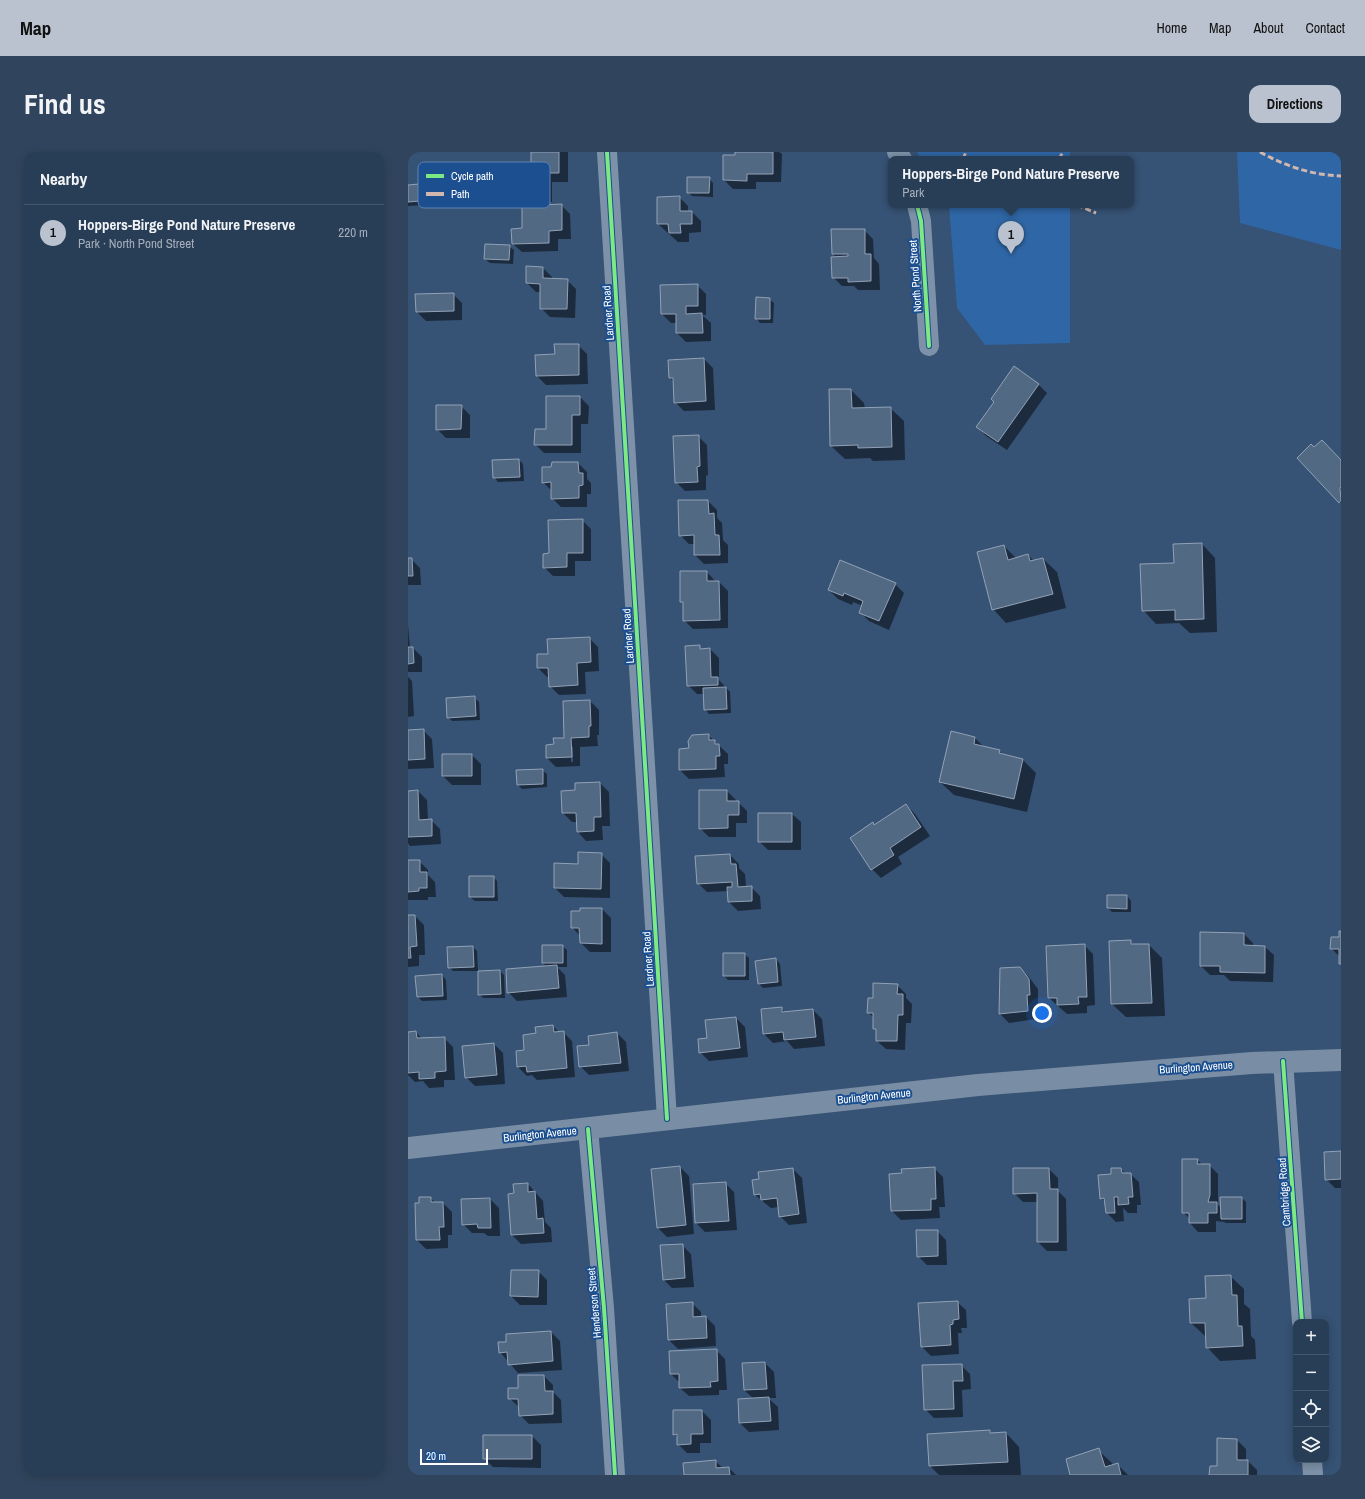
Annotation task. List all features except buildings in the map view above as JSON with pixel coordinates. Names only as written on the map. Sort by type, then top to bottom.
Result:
[{"type":"main road","name":"Burlington Avenue","points":[[408,1148],[978,1085],[1181,1068],[1283,1061],[1341,1060]]},
{"type":"street","name":"Lardner Road","points":[[608,152],[667,1119]]},
{"type":"street","name":"North Pond Street","points":[[918,208],[921,221],[928,346]]},
{"type":"street","name":"Cambridge Road","points":[[1283,1061],[1302,1319]]},
{"type":"street","name":"Henderson Street","points":[[588,1129],[604,1308],[615,1475]]},
{"type":"street","points":[[1312,1463],[1313,1475]]},
{"type":"shaded area","points":[[917,152],[1070,152],[1070,156],[919,156]]},
{"type":"shaded area","points":[[1237,152],[1341,152],[1341,250],[1240,223]]},
{"type":"shaded area","points":[[949,208],[1070,208],[1070,343],[985,345],[957,308]]},
{"type":"marked path","points":[[964,156],[966,152]]},
{"type":"marked path","points":[[1061,156],[1063,152]]},
{"type":"marked path","points":[[1260,152],[1279,162],[1309,172],[1341,176]]},
{"type":"marked path","points":[[1084,208],[1096,213]]},
{"type":"cycle path","points":[[607,152],[667,1119]]},
{"type":"cycle path","points":[[918,208],[921,221],[929,346]]},
{"type":"cycle path","points":[[1283,1061],[1302,1319]]},
{"type":"cycle path","points":[[588,1129],[604,1308],[615,1475]]},
{"type":"place","name":"Hoppers-Birge Pond Nature Preserve","points":[[1011,254]]}]
